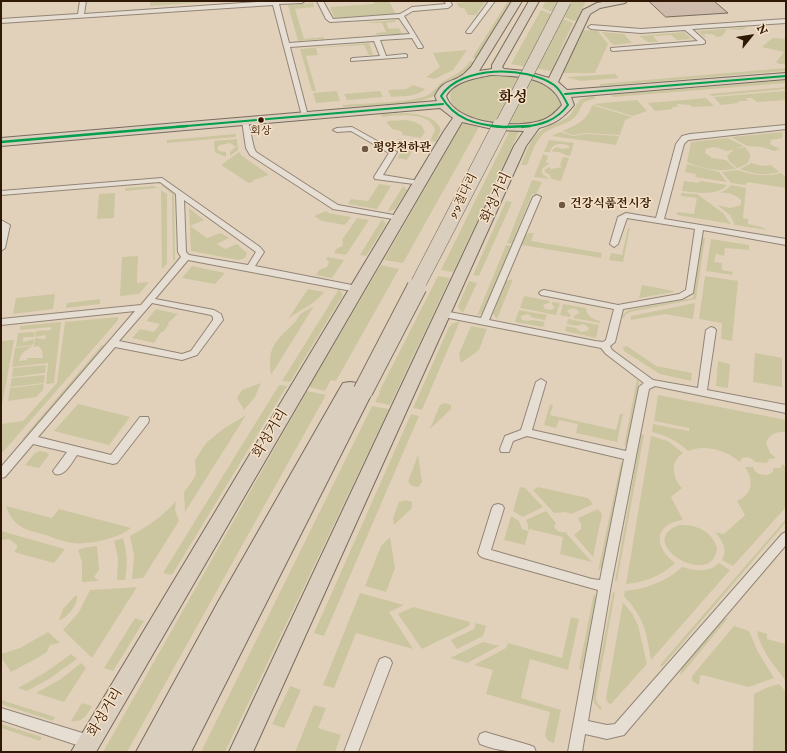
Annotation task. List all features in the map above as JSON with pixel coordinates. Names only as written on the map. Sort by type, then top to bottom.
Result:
[{"type":"highway","name":"9·9절다리","points":[[356,389],[557,1]]},
{"type":"highway","name":"9·9절다리","points":[[356,389],[565,1]]},
{"type":"highway","points":[[150,752],[227,609],[356,389]]},
{"type":"highway","points":[[177,752],[356,389]]},
{"type":"main road","points":[[468,76],[475,69],[517,1]]},
{"type":"main road","points":[[484,73],[526,1]]},
{"type":"main road","points":[[501,72],[497,68],[497,65],[534,1]]},
{"type":"main road","points":[[552,83],[586,12],[597,6],[622,1]]},
{"type":"main road","points":[[501,72],[528,75],[552,83],[565,94],[568,104],[563,114],[550,121],[536,125],[499,127],[478,124],[460,117],[447,109],[443,104],[442,95],[447,86],[468,76],[484,73],[501,72]]},
{"type":"main road","points":[[565,94],[786,76]]},
{"type":"main road","points":[[1,142],[443,104]]},
{"type":"main road","name":"화성거리","points":[[86,747],[419,183],[460,117]]},
{"type":"main road","name":"화성거리","points":[[241,752],[444,314],[520,146],[525,137],[536,125]]},
{"type":"street","points":[[81,16],[83,1]]},
{"type":"street","points":[[1,21],[302,1]]},
{"type":"street","points":[[320,1],[328,19],[332,21],[401,16],[412,9],[448,6],[449,5],[446,1]]},
{"type":"street","points":[[469,32],[492,1]]},
{"type":"street","points":[[275,2],[305,116]]},
{"type":"street","points":[[401,16],[408,25],[420,47]]},
{"type":"street","points":[[591,27],[629,31],[786,20]]},
{"type":"street","points":[[613,49],[703,42],[687,28]]},
{"type":"street","points":[[629,31],[643,47]]},
{"type":"street","points":[[287,45],[367,36],[376,39],[414,36]]},
{"type":"street","points":[[376,39],[384,57]]},
{"type":"street","points":[[353,60],[405,56]]},
{"type":"street","points":[[245,121],[250,148],[253,153],[333,205],[399,218]]},
{"type":"street","points":[[659,221],[680,144],[685,138],[786,127]]},
{"type":"street","points":[[337,130],[352,129],[393,152],[378,177],[419,183]]},
{"type":"street","points":[[1,193],[157,179],[166,181],[260,252],[250,268]]},
{"type":"street","points":[[180,193],[182,252],[186,257],[357,289]]},
{"type":"street","points":[[484,322],[537,197]]},
{"type":"street","points":[[614,244],[622,217],[631,215],[786,242]]},
{"type":"street","points":[[1,222],[6,225],[1,248]]},
{"type":"street","points":[[544,293],[619,308],[623,306],[682,296],[690,291],[699,228]]},
{"type":"street","points":[[1,474],[186,257]]},
{"type":"street","points":[[1,322],[146,303],[214,313],[218,316],[218,320],[194,353],[190,356],[182,357],[112,343]]},
{"type":"street","points":[[444,314],[604,345],[610,342],[619,308]]},
{"type":"street","points":[[702,393],[711,330]]},
{"type":"street","points":[[604,345],[609,352],[650,383],[786,409]]},
{"type":"street","points":[[526,432],[541,382]]},
{"type":"street","points":[[576,752],[605,585],[630,456],[644,387],[650,383]]},
{"type":"street","points":[[30,439],[112,460],[144,420]]},
{"type":"street","points":[[505,449],[509,439],[526,432],[630,456]]},
{"type":"street","points":[[59,471],[75,450]]},
{"type":"street","points":[[498,508],[484,553],[592,584],[605,585]]},
{"type":"street","points":[[580,726],[607,732],[618,730],[786,537]]},
{"type":"street","points":[[351,752],[385,663]]},
{"type":"street","points":[[1,714],[86,747]]},
{"type":"street","points":[[485,739],[529,752]]},
{"type":"shaded area","points":[[150,1],[223,1],[150,6]]},
{"type":"shaded area","points":[[374,1],[389,1],[396,14],[334,18],[330,7],[374,4]]},
{"type":"shaded area","points":[[486,1],[476,15],[468,15],[464,8],[460,8],[456,3]]},
{"type":"shaded area","points":[[508,1],[512,1],[477,58],[472,58]]},
{"type":"shaded area","points":[[546,1],[586,1],[577,21],[542,8]]},
{"type":"shaded area","points":[[313,3],[314,7],[295,9],[304,39],[323,37],[324,39],[298,41],[288,5]]},
{"type":"shaded area","points":[[541,10],[573,23],[551,71],[511,64]]},
{"type":"shaded area","points":[[395,20],[395,22],[386,23],[389,29],[399,28],[402,34],[377,35],[376,33],[386,32],[382,23],[364,23]]},
{"type":"shaded area","points":[[747,27],[742,30],[727,29],[722,36],[717,37],[712,34],[703,34],[706,37],[704,37],[698,31]]},
{"type":"shaded area","points":[[581,30],[598,31],[608,44],[595,73],[562,73]]},
{"type":"shaded area","points":[[602,32],[624,34],[632,43],[613,45]]},
{"type":"shaded area","points":[[684,32],[691,39],[677,40],[671,35],[653,36],[658,42],[648,42],[639,36]]},
{"type":"shaded area","points":[[774,38],[786,39],[786,64],[779,64],[776,62],[784,52],[762,47]]},
{"type":"shaded area","points":[[369,43],[373,55],[369,55],[364,45],[316,48],[318,55],[306,56],[316,91],[312,91],[300,49]]},
{"type":"shaded area","points":[[467,50],[453,70],[435,79],[426,77],[440,67],[433,53]]},
{"type":"shaded area","points":[[470,61],[475,62],[472,66],[446,84],[437,94],[424,100],[402,104],[343,107],[343,105],[420,98],[428,95],[442,83],[461,71]]},
{"type":"shaded area","points":[[786,68],[786,71],[601,86],[599,84]]},
{"type":"shaded area","points":[[615,74],[619,78],[581,81],[566,77]]},
{"type":"shaded area","points":[[487,75],[526,77],[552,87],[563,105],[556,114],[545,120],[516,124],[486,122],[463,114],[457,110],[451,101],[450,96],[455,88],[459,84],[471,79]]},
{"type":"shaded area","points":[[786,80],[786,83],[613,97],[611,95]]},
{"type":"shaded area","points":[[413,85],[425,89],[414,95],[391,97],[388,90],[406,89]]},
{"type":"shaded area","points":[[786,87],[786,89],[712,96],[709,94]]},
{"type":"shaded area","points":[[337,91],[340,101],[316,103],[313,93]]},
{"type":"shaded area","points":[[380,91],[383,97],[347,100],[344,94]]},
{"type":"shaded area","points":[[786,91],[786,100],[757,102],[752,98],[746,98],[748,101],[737,101],[739,103],[721,105],[714,97]]},
{"type":"shaded area","points":[[594,96],[596,98],[584,102],[577,115],[570,121],[550,129],[543,134],[535,145],[527,165],[521,165],[530,144],[540,131],[568,117],[581,99]]},
{"type":"shaded area","points":[[706,98],[714,106],[692,107],[690,105],[677,104],[678,107],[672,107],[673,109],[655,111],[648,103]]},
{"type":"shaded area","points":[[637,100],[647,111],[633,116],[593,104]]},
{"type":"shaded area","points":[[592,105],[632,117],[625,120],[620,135],[585,133],[573,135],[562,131],[580,122],[587,115]]},
{"type":"shaded area","points":[[406,113],[426,117],[439,125],[441,130],[436,142],[430,141],[435,130],[432,124],[427,120],[420,117],[404,115],[382,117],[381,114]]},
{"type":"shaded area","points":[[406,120],[415,122],[422,126],[425,132],[421,138],[402,135],[403,134],[401,131],[392,129],[387,123],[387,121]]},
{"type":"shaded area","points":[[465,123],[479,127],[403,263],[384,260],[462,124]]},
{"type":"shaded area","points":[[510,130],[519,132],[453,272],[441,270]]},
{"type":"shaded area","points":[[560,132],[573,136],[585,134],[619,136],[616,145],[552,136]]},
{"type":"shaded area","points":[[783,132],[782,138],[771,140],[770,144],[780,149],[774,151],[762,147],[747,146],[731,137]]},
{"type":"shaded area","points":[[236,134],[236,137],[167,143],[167,140]]},
{"type":"shaded area","points":[[727,138],[744,146],[728,151],[714,147],[706,149],[705,153],[712,158],[726,160],[736,169],[711,169],[687,162],[691,142]]},
{"type":"shaded area","points":[[237,139],[238,150],[230,156],[230,152],[236,147],[230,143],[220,145],[217,148],[219,151],[226,152],[226,157],[215,152],[214,141]]},
{"type":"shaded area","points":[[398,139],[417,143],[407,160],[397,158],[405,146],[397,141]]},
{"type":"shaded area","points":[[549,140],[574,143],[570,156],[553,152],[552,150],[557,147],[562,149],[569,148],[569,146],[563,144],[557,144],[552,147],[550,152],[544,152]]},
{"type":"shaded area","points":[[745,147],[750,154],[749,160],[744,165],[737,168],[729,161],[727,156],[734,149]]},
{"type":"shaded area","points":[[239,152],[269,175],[253,180],[254,181],[249,183],[221,165]]},
{"type":"shaded area","points":[[543,154],[548,156],[546,163],[550,163],[542,169],[542,174],[550,179],[534,177]]},
{"type":"shaded area","points":[[563,157],[569,158],[561,181],[552,179],[544,170],[550,167],[551,169],[562,167],[560,165]]},
{"type":"shaded area","points":[[751,163],[762,166],[771,165],[779,172],[760,174],[740,169]]},
{"type":"shaded area","points":[[687,164],[719,172],[727,182],[695,177],[696,174],[685,172]]},
{"type":"shaded area","points":[[738,170],[759,175],[781,173],[786,177],[786,188],[747,182],[746,185],[731,183],[722,172]]},
{"type":"shaded area","points":[[532,180],[542,182],[536,195],[532,194],[512,244],[507,243]]},
{"type":"shaded area","points":[[684,181],[699,183],[700,181],[727,185],[718,191],[706,193],[682,191]]},
{"type":"shaded area","points":[[379,184],[391,186],[377,209],[348,204],[351,199],[368,201]]},
{"type":"shaded area","points":[[161,185],[164,185],[174,194],[175,260],[173,260],[172,194]]},
{"type":"shaded area","points":[[731,185],[746,188],[743,218],[748,219],[748,224],[767,230],[735,225],[730,215],[717,205],[730,208],[741,205],[741,200],[736,196],[728,193],[719,193],[726,190]]},
{"type":"shaded area","points":[[154,186],[167,194],[167,264],[162,269],[161,191],[157,188],[125,191],[125,188]]},
{"type":"shaded area","points":[[403,186],[407,190],[395,209],[387,212]]},
{"type":"shaded area","points":[[115,193],[114,218],[97,219],[99,194]]},
{"type":"shaded area","points":[[681,193],[697,194],[723,213],[731,224],[677,215],[677,212],[694,214],[697,198],[681,196]]},
{"type":"shaded area","points":[[506,201],[512,202],[479,276],[473,275]]},
{"type":"shaded area","points":[[189,208],[204,220],[190,226],[207,238],[221,233],[229,238],[217,244],[225,249],[237,244],[247,253],[245,258],[238,260],[191,251]]},
{"type":"shaded area","points":[[326,211],[328,213],[351,217],[345,225],[322,221],[314,216]]},
{"type":"shaded area","points":[[357,218],[369,220],[346,255],[334,253],[336,249],[342,246],[342,240]]},
{"type":"shaded area","points":[[382,219],[386,224],[366,256],[360,255]]},
{"type":"shaded area","points":[[628,228],[630,228],[623,262],[609,260],[611,253],[622,255]]},
{"type":"shaded area","points":[[529,233],[534,233],[531,241],[602,253],[601,258],[522,245],[524,237]]},
{"type":"shaded area","points":[[702,237],[705,238],[696,299],[630,312],[622,318],[623,314],[629,310],[693,298]]},
{"type":"shaded area","points":[[711,239],[749,245],[749,250],[725,248],[724,256],[716,254],[714,262],[722,263],[722,270],[733,272],[732,275],[706,271]]},
{"type":"shaded area","points":[[506,245],[511,246],[484,312],[477,316]]},
{"type":"shaded area","points":[[138,256],[137,283],[149,282],[139,294],[120,296],[122,257]]},
{"type":"shaded area","points":[[328,257],[344,260],[332,278],[316,275],[319,270],[327,267],[329,262],[326,259]]},
{"type":"shaded area","points":[[381,265],[399,269],[336,381],[331,380],[325,391],[309,387]]},
{"type":"shaded area","points":[[192,266],[225,273],[215,284],[182,278]]},
{"type":"shaded area","points":[[438,276],[450,278],[390,405],[375,402],[380,393],[379,392]]},
{"type":"shaded area","points":[[705,276],[738,281],[732,341],[721,339],[722,323],[699,319]]},
{"type":"shaded area","points":[[513,279],[497,319],[493,314],[506,281]]},
{"type":"shaded area","points":[[469,281],[477,283],[463,313],[458,306]]},
{"type":"shaded area","points":[[642,285],[674,291],[674,292],[639,298]]},
{"type":"shaded area","points":[[308,289],[324,292],[312,303],[288,319]]},
{"type":"shaded area","points":[[339,289],[343,295],[290,382],[282,381]]},
{"type":"shaded area","points":[[55,294],[53,309],[13,314],[16,298]]},
{"type":"shaded area","points":[[524,296],[550,301],[549,303],[543,305],[545,309],[551,310],[555,308],[552,302],[560,303],[556,315],[520,308]]},
{"type":"shaded area","points":[[100,299],[100,304],[66,308],[67,303]]},
{"type":"shaded area","points":[[695,303],[693,319],[665,314],[631,320],[631,316]]},
{"type":"shaded area","points":[[563,304],[586,308],[587,313],[592,318],[600,321],[600,323],[573,318],[579,313],[574,309],[567,311],[571,315],[570,317],[560,315]]},
{"type":"shaded area","points":[[314,306],[271,375],[271,351],[277,341],[300,315]]},
{"type":"shaded area","points":[[156,309],[178,314],[168,323],[169,324],[163,332],[161,332],[154,343],[132,338],[140,329],[154,332],[160,324],[146,321]]},
{"type":"shaded area","points":[[519,310],[547,315],[545,320],[533,318],[528,314],[521,316],[521,319],[526,321],[533,320],[545,322],[543,327],[515,322]]},
{"type":"shaded area","points":[[117,317],[119,319],[3,452],[1,451],[1,424],[23,421],[57,383],[65,322]]},
{"type":"shaded area","points":[[568,319],[599,325],[596,338],[565,331],[566,326],[576,328],[581,332],[589,329],[583,324],[577,326],[567,324]]},
{"type":"shaded area","points":[[460,321],[422,410],[413,408],[449,327]]},
{"type":"shaded area","points":[[61,322],[54,383],[46,384],[48,363],[12,367],[15,348],[33,346],[22,354],[19,361],[27,360],[27,358],[43,358],[42,350],[38,346],[34,347],[35,338],[45,339],[46,335],[35,337],[36,331],[51,330],[51,327],[20,330],[20,326]]},
{"type":"shaded area","points":[[471,326],[487,329],[479,350],[461,363],[459,354]]},
{"type":"shaded area","points":[[35,332],[34,337],[23,337],[23,342],[34,339],[33,345],[16,347],[18,333]]},
{"type":"shaded area","points":[[14,340],[2,405],[1,405],[1,341]]},
{"type":"shaded area","points":[[102,345],[105,345],[24,439],[22,439]]},
{"type":"shaded area","points":[[627,346],[656,366],[692,373],[691,381],[660,374],[624,351],[623,347]]},
{"type":"shaded area","points":[[755,353],[782,358],[782,387],[753,382]]},
{"type":"shaded area","points":[[718,361],[730,364],[728,388],[716,386]]},
{"type":"shaded area","points":[[46,365],[45,373],[12,377],[13,368]]},
{"type":"shaded area","points":[[45,375],[44,383],[10,387],[12,378]]},
{"type":"shaded area","points":[[637,379],[639,382],[627,443],[624,446]]},
{"type":"shaded area","points":[[261,383],[255,397],[244,410],[237,398],[242,390]]},
{"type":"shaded area","points":[[44,384],[43,390],[36,397],[8,401],[10,388]]},
{"type":"shaded area","points":[[279,385],[287,386],[172,575],[163,573]]},
{"type":"shaded area","points":[[307,391],[326,395],[127,752],[103,752]]},
{"type":"shaded area","points":[[658,395],[786,420],[786,432],[774,434],[769,437],[766,443],[770,453],[776,458],[769,459],[767,463],[755,462],[751,458],[746,457],[742,458],[740,462],[728,454],[715,449],[701,448],[688,451],[671,439],[652,432],[653,424],[689,431],[689,428],[654,421]]},
{"type":"shaded area","points":[[445,403],[451,405],[451,409],[430,429],[440,405]]},
{"type":"shaded area","points":[[78,404],[130,417],[109,445],[54,431]]},
{"type":"shaded area","points":[[550,404],[553,405],[550,415],[616,430],[620,414],[623,414],[617,442],[576,433],[578,424],[559,420],[556,428],[544,425]]},
{"type":"shaded area","points":[[372,406],[389,409],[225,752],[201,752]]},
{"type":"shaded area","points":[[411,414],[419,416],[324,636],[314,633]]},
{"type":"shaded area","points":[[246,415],[185,512],[184,492],[196,474],[195,460],[206,443],[223,429]]},
{"type":"shaded area","points":[[641,434],[644,435],[617,581],[615,581]]},
{"type":"shaded area","points":[[651,436],[668,441],[683,453],[674,465],[674,474],[682,488],[671,497],[683,520],[673,522],[666,526],[660,537],[660,543],[663,550],[675,563],[665,571],[652,578],[626,584]]},
{"type":"shaded area","points":[[40,451],[48,453],[49,455],[39,468],[25,465],[35,453]]},
{"type":"shaded area","points":[[418,455],[422,482],[418,487],[412,486],[408,482]]},
{"type":"shaded area","points":[[621,462],[623,465],[602,567],[598,571]]},
{"type":"shaded area","points":[[782,464],[786,467],[786,507],[733,566],[722,560],[724,556],[724,548],[722,541],[715,532],[724,534],[745,515],[737,501],[749,491],[751,482],[745,467],[753,467],[758,474],[767,475],[773,472],[773,468],[781,468]]},
{"type":"shaded area","points":[[520,487],[525,488],[543,507],[523,517],[513,511]]},
{"type":"shaded area","points":[[538,487],[588,498],[593,504],[572,514],[565,512],[554,513],[533,490]]},
{"type":"shaded area","points":[[406,500],[412,502],[412,508],[394,525],[393,518],[399,502]]},
{"type":"shaded area","points":[[176,501],[175,510],[179,521],[143,578],[132,579],[134,555],[130,536],[143,529],[166,512]]},
{"type":"shaded area","points":[[6,506],[52,518],[59,509],[131,528],[111,538],[95,542],[69,542],[22,527],[13,519]]},
{"type":"shaded area","points":[[598,509],[602,514],[593,557],[574,535],[581,529],[581,524],[578,518]]},
{"type":"shaded area","points":[[546,511],[556,523],[554,526],[556,529],[560,532],[565,532],[592,562],[560,554],[563,537],[529,529],[525,545],[504,540],[511,516],[519,521],[522,529],[528,531],[526,520]]},
{"type":"shaded area","points":[[786,519],[786,522],[662,667],[660,665]]},
{"type":"shaded area","points":[[679,525],[697,527],[711,537],[717,548],[713,560],[703,565],[691,564],[679,559],[670,551],[665,542],[667,533]]},
{"type":"shaded area","points":[[1,531],[65,549],[54,563],[14,552],[17,545],[9,539],[1,540]]},
{"type":"shaded area","points":[[390,537],[395,568],[386,592],[365,586],[381,546]]},
{"type":"shaded area","points":[[123,538],[127,559],[127,569],[125,580],[117,580],[118,558],[114,541]]},
{"type":"shaded area","points":[[97,546],[99,570],[94,577],[99,581],[82,582],[82,562],[78,550]]},
{"type":"shaded area","points":[[719,563],[730,570],[651,660],[644,626],[631,604],[624,596],[625,591],[656,584],[682,567],[706,570]]},
{"type":"shaded area","points":[[137,587],[92,658],[63,630],[79,612],[90,590]]},
{"type":"shaded area","points":[[613,592],[615,593],[596,697],[597,703],[602,708],[601,710],[594,703],[593,696]]},
{"type":"shaded area","points":[[360,593],[404,605],[389,612],[413,649],[356,633],[334,688],[323,685]]},
{"type":"shaded area","points":[[594,593],[596,598],[582,670],[579,669]]},
{"type":"shaded area","points":[[75,596],[77,596],[76,603],[71,611],[59,620],[63,609]]},
{"type":"shaded area","points":[[623,602],[633,615],[638,625],[647,664],[611,704],[608,703],[606,698]]},
{"type":"shaded area","points":[[413,607],[470,622],[469,626],[422,649],[398,614]]},
{"type":"shaded area","points":[[571,617],[579,619],[568,670],[530,659],[521,698],[561,710],[554,743],[548,741],[545,735],[550,712],[486,694],[493,670],[474,665],[506,648],[508,643],[562,658]]},
{"type":"shaded area","points":[[729,617],[680,676],[682,668],[723,620]]},
{"type":"shaded area","points":[[135,618],[144,621],[113,671],[104,668]]},
{"type":"shaded area","points":[[476,623],[486,626],[483,636],[457,649],[451,640],[474,629]]},
{"type":"shaded area","points":[[734,626],[749,631],[757,650],[774,678],[749,687],[702,675],[700,676],[699,685],[692,681],[692,676]]},
{"type":"shaded area","points":[[757,631],[767,634],[767,639],[786,644],[786,681],[765,651]]},
{"type":"shaded area","points":[[48,632],[60,643],[50,645],[47,652],[11,672],[1,657],[1,654],[20,648]]},
{"type":"shaded area","points":[[483,642],[499,646],[467,663],[450,658]]},
{"type":"shaded area","points":[[71,654],[77,659],[49,679],[27,691],[18,688],[46,672]]},
{"type":"shaded area","points":[[81,663],[86,668],[64,702],[36,693],[61,679]]},
{"type":"shaded area","points":[[779,684],[786,692],[786,752],[753,752],[754,694]]},
{"type":"shaded area","points":[[290,686],[301,690],[284,728],[272,724]]},
{"type":"shaded area","points":[[1,700],[55,717],[53,721],[1,704]]},
{"type":"shaded area","points":[[82,703],[92,706],[81,720],[71,721]]},
{"type":"shaded area","points":[[314,705],[326,708],[318,728],[341,735],[335,752],[295,752]]},
{"type":"shaded area","points":[[1,724],[42,737],[40,741],[1,728]]},
{"type":"building","points":[[649,1],[714,1],[728,13],[666,17]]},
{"type":"transit line","points":[[491,72],[525,74],[546,81],[555,86],[563,94],[568,105],[559,115],[550,121],[520,127],[487,126],[472,122],[458,116],[447,107],[441,96],[450,86],[462,79],[491,72]]},
{"type":"transit line","points":[[565,94],[786,76]]},
{"type":"transit line","points":[[1,142],[443,104]]},
{"type":"place","name":"회상","points":[[261,120]]},
{"type":"place","name":"평양천하관","points":[[365,149]]},
{"type":"place","name":"건강식품전시장","points":[[562,205]]},
{"type":"district","name":"화성","points":[[513,99]]}]
